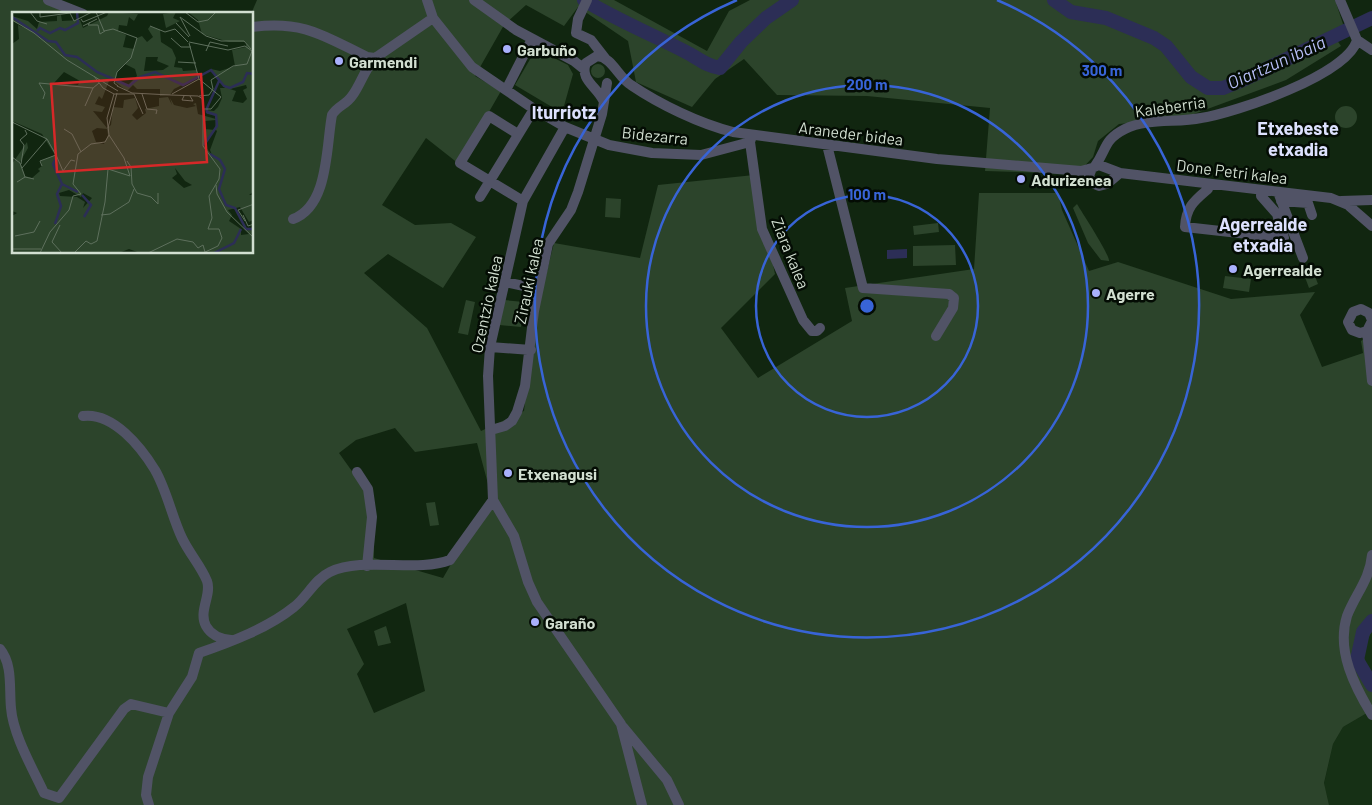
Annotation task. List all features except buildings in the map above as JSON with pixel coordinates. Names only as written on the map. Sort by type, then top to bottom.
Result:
[{"type":"street","points":[[48,0],[78,12]]},
{"type":"street","name":"Bidezarra","points":[[427,0],[432,18],[472,67],[534,109],[594,139],[636,152],[701,155],[751,139]]},
{"type":"street","points":[[474,0],[501,21],[584,68]]},
{"type":"street","points":[[587,0],[578,19],[576,33],[591,40],[613,67],[612,76],[608,82],[593,85]]},
{"type":"street","points":[[1341,4],[1357,40],[1372,50]]},
{"type":"street","points":[[293,218],[306,212],[313,203],[325,170],[332,115],[336,108],[351,98],[367,66],[375,58],[432,18]]},
{"type":"street","points":[[254,27],[282,25],[313,30],[367,57],[375,58]]},
{"type":"street","points":[[506,90],[532,39]]},
{"type":"street","name":"Kaleberria","points":[[1095,167],[1102,150],[1111,139],[1132,126],[1203,118],[1278,95],[1341,60],[1352,51],[1357,40]]},
{"type":"street","points":[[595,44],[591,58],[584,68],[584,76],[593,85],[604,102]]},
{"type":"street","points":[[556,52],[591,58],[605,58]]},
{"type":"street","name":"Araneder bidea","points":[[613,67],[628,84],[652,98],[714,127],[751,139],[827,145],[964,162],[1095,167]]},
{"type":"street","name":"Araneder bidea","points":[[608,82],[628,84]]},
{"type":"street","name":"Zirauki kalea","points":[[491,430],[505,426],[512,421],[517,412],[525,386],[538,289],[548,244],[571,210],[594,139],[608,82]]},
{"type":"street","points":[[480,197],[534,109]]},
{"type":"street","points":[[518,134],[489,116],[460,163],[523,201]]},
{"type":"street","name":"Ozentzio kalea","points":[[494,500],[488,376],[490,347],[523,201],[565,126]]},
{"type":"street","name":"Ziara kalea","points":[[751,139],[762,229],[803,320],[812,331],[817,331],[820,328]]},
{"type":"street","points":[[827,145],[864,288],[949,294],[956,302],[936,336]]},
{"type":"street","points":[[1110,180],[1110,171],[1095,167],[1092,183],[1099,186],[1103,186],[1120,173]]},
{"type":"street","name":"Done Petri kalea","points":[[1095,167],[1120,173],[1261,190],[1279,197],[1341,201],[1372,200]]},
{"type":"street","points":[[1209,184],[1208,189],[1190,204],[1185,216],[1185,226],[1284,238],[1277,214],[1261,196],[1261,190]]},
{"type":"street","points":[[1279,197],[1308,203],[1312,215]]},
{"type":"street","points":[[1279,197],[1303,258]]},
{"type":"street","name":"Done Petri kalea","points":[[1341,201],[1356,210],[1372,226]]},
{"type":"street","points":[[505,282],[538,289]]},
{"type":"street","points":[[1371,320],[1372,381]]},
{"type":"street","points":[[490,347],[531,350]]},
{"type":"street","points":[[83,416],[104,418],[116,425],[130,438],[156,471],[182,538],[207,582],[203,613],[205,623],[215,635],[231,640]]},
{"type":"street","points":[[357,472],[368,489],[372,517],[367,566]]},
{"type":"street","points":[[149,805],[146,795],[148,777],[169,713],[192,677],[199,653],[231,640],[287,612],[328,573],[342,568],[441,564],[450,560],[494,500],[514,536],[528,582],[537,602],[621,724],[667,780],[679,805]]},
{"type":"street","points":[[1372,555],[1366,580],[1347,617],[1345,636],[1347,662],[1355,687],[1372,716]]},
{"type":"street","points":[[0,649],[8,662],[11,710],[23,748],[44,794],[54,798],[59,798],[73,782],[124,709],[131,704],[169,713]]},
{"type":"street","points":[[621,724],[642,805]]},
{"type":"shaded area","points":[[0,0],[55,0],[87,12],[12,12],[12,254],[254,254],[254,12],[252,12],[257,0],[614,0],[707,51],[729,11],[750,0],[1335,0],[1344,27],[1332,33],[1341,46],[1286,80],[1183,118],[1119,124],[1098,141],[1093,157],[1077,174],[985,171],[990,108],[867,96],[777,95],[744,59],[715,79],[692,107],[636,82],[628,41],[578,7],[564,26],[526,5],[504,25],[475,76],[501,91],[459,164],[426,138],[382,205],[415,225],[451,223],[476,237],[443,288],[388,254],[364,273],[427,328],[481,431],[524,411],[533,327],[554,243],[640,258],[658,185],[754,175],[775,274],[721,328],[758,378],[852,321],[845,288],[974,269],[979,193],[1058,193],[1062,210],[1089,271],[1118,262],[1231,299],[1315,292],[1300,315],[1322,367],[1363,353],[1361,341],[1372,334],[1372,631],[1362,651],[1368,669],[1372,674],[1372,719],[1367,713],[1343,727],[1333,744],[1324,783],[1329,805],[0,805]],"holes":[[[395,428],[415,452],[477,443],[491,495],[443,578],[374,558],[374,502],[339,453],[356,440]],[[406,603],[425,691],[374,713],[357,674],[364,664],[347,629]]]},
{"type":"shaded area","points":[[536,49],[568,65],[573,74],[564,106],[557,110],[515,85]]},
{"type":"shaded area","points":[[595,64],[601,64],[605,71],[601,78],[595,78],[591,74],[591,68]]},
{"type":"shaded area","points":[[1346,106],[1354,109],[1357,117],[1354,125],[1346,128],[1338,125],[1335,117],[1338,109]]},
{"type":"shaded area","points":[[606,198],[621,199],[620,218],[605,217]]},
{"type":"shaded area","points":[[1077,204],[1101,243],[1109,261],[1101,260],[1088,243],[1073,208]]},
{"type":"shaded area","points":[[938,223],[939,232],[914,235],[913,226]]},
{"type":"shaded area","points":[[955,245],[956,265],[913,266],[913,246]]},
{"type":"shaded area","points":[[1311,266],[1318,284],[1309,288],[1302,269]]},
{"type":"shaded area","points":[[1225,276],[1251,279],[1249,292],[1223,288]]},
{"type":"shaded area","points":[[466,300],[475,302],[468,335],[458,333]]},
{"type":"shaded area","points":[[504,300],[524,302],[521,327],[499,325]]},
{"type":"shaded area","points":[[435,502],[439,525],[430,526],[426,503]]},
{"type":"shaded area","points":[[386,626],[391,643],[378,646],[374,631]]},
{"type":"shaded area","points":[[1372,631],[1372,674],[1368,669],[1362,651]]},
{"type":"shaded area","points":[[1367,713],[1372,719],[1372,805],[1329,805],[1324,784],[1333,744],[1343,727]]},
{"type":"water","points":[[907,249],[907,258],[887,259],[887,250]]},
{"type":"waterway","name":"Oiartzun ibaia","points":[[584,0],[706,64],[720,68],[741,42],[766,18],[792,0]]},
{"type":"waterway","name":"Oiartzun ibaia","points":[[1054,0],[1071,12],[1106,18],[1154,38],[1166,46],[1191,77],[1208,88],[1223,88],[1243,80],[1372,18]]},
{"type":"waterway","points":[[1372,621],[1363,632],[1357,660],[1372,685]]},
{"type":"place","name":"Garbuño","points":[[507,49]]},
{"type":"place","name":"Garmendi","points":[[339,61]]},
{"type":"place","name":"Adurizenea","points":[[1021,179]]},
{"type":"place","name":"Agerrealde","points":[[1233,269]]},
{"type":"place","name":"Agerre","points":[[1096,293]]},
{"type":"place","name":"Etxenagusi","points":[[508,473]]},
{"type":"place","name":"Garaño","points":[[535,622]]},
{"type":"district","name":"Iturriotz","points":[[564,112]]},
{"type":"district","name":"Etxebeste etxadia","points":[[1298,138]]},
{"type":"district","name":"Agerrealde etxadia","points":[[1263,234]]}]
